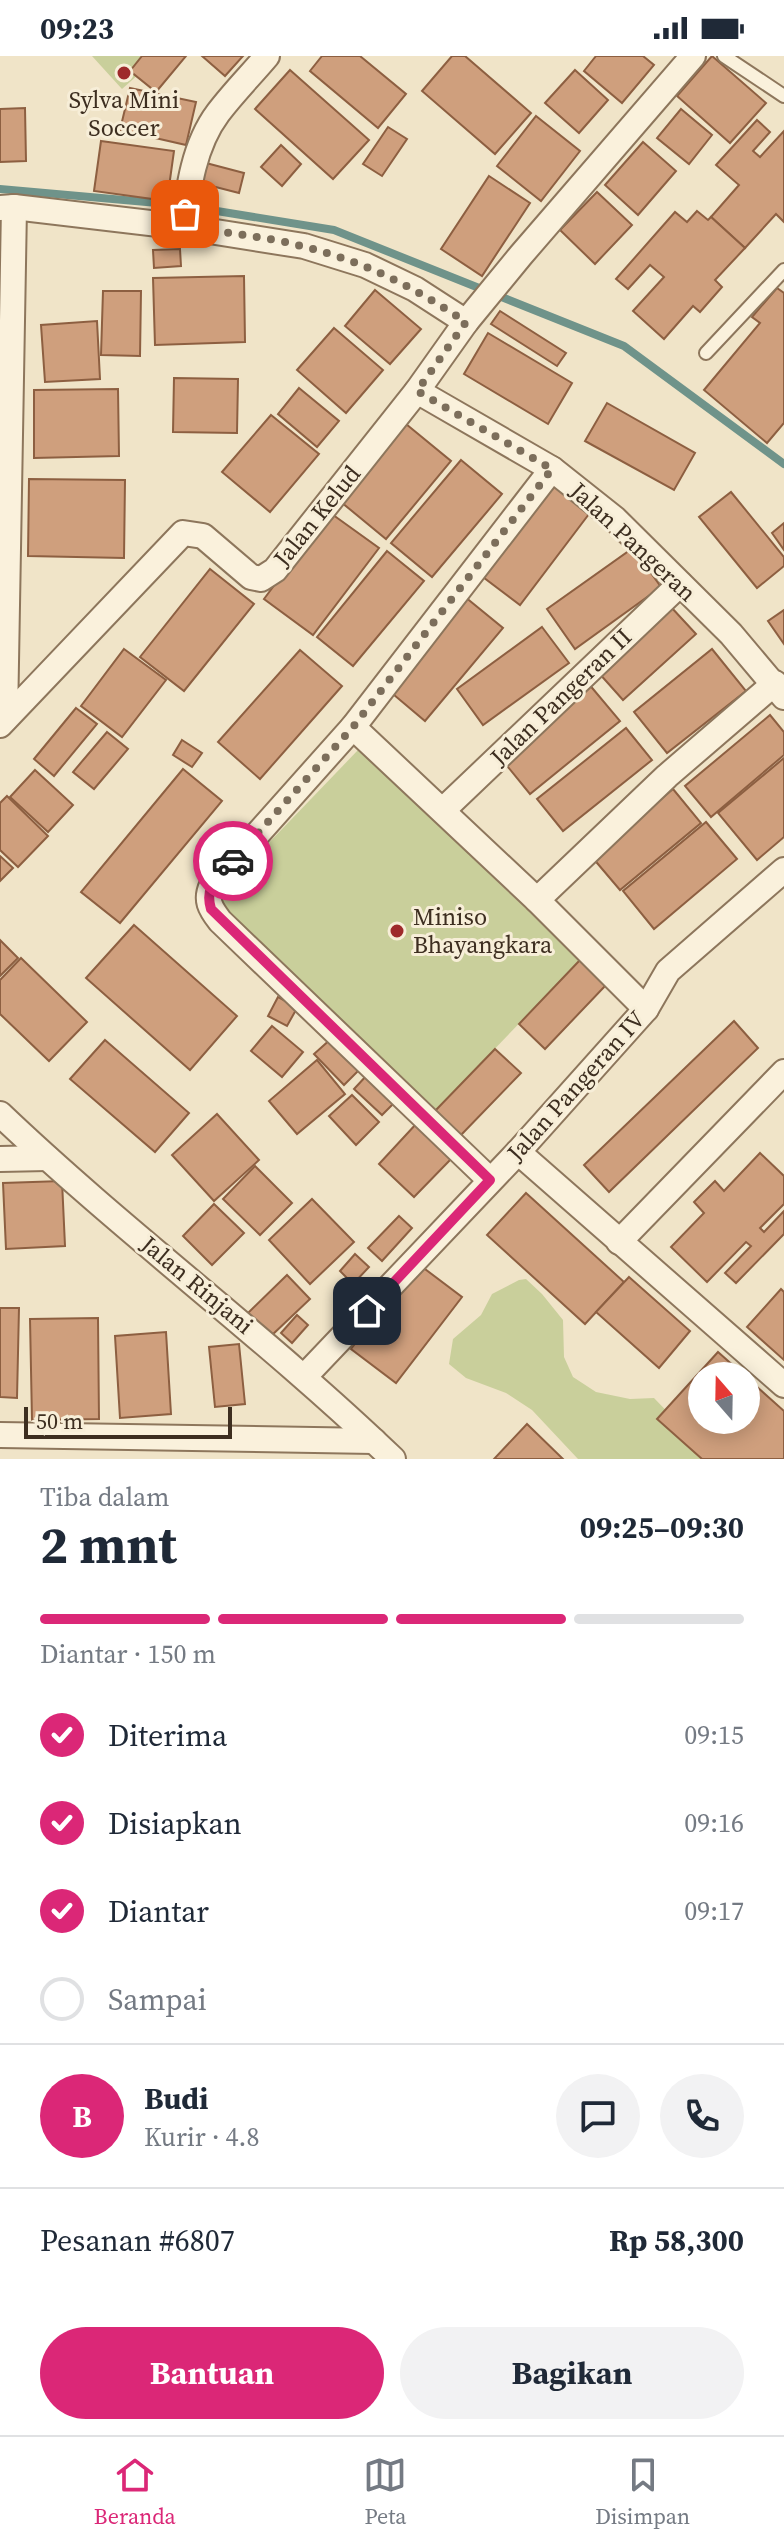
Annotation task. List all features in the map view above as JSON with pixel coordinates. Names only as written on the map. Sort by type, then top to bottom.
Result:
[{"type":"street","points":[[184,220],[189,187],[205,134],[218,113],[267,56]]},
{"type":"street","name":"Jalan Kelud","points":[[2,722],[183,533],[203,536],[251,577],[261,579],[275,570],[417,391],[466,322],[693,56]]},
{"type":"street","points":[[2,722],[7,207],[184,220],[304,246],[365,265],[415,289],[466,322]]},
{"type":"street","name":"Jalan Pangeran","points":[[417,391],[552,469],[615,519],[731,634],[780,690]]},
{"type":"street","points":[[490,1180],[220,921],[211,909],[207,896],[212,885],[353,727],[552,469]]},
{"type":"street","name":"Jalan Pangeran II","points":[[443,810],[680,584]]},
{"type":"street","points":[[537,900],[667,776],[780,690]]},
{"type":"street","points":[[353,727],[537,900],[646,1009]]},
{"type":"street","name":"Jalan Pangeran IV","points":[[305,1376],[518,1152],[646,1009],[668,971],[784,870]]},
{"type":"street","points":[[619,1242],[784,1072]]},
{"type":"street","name":"Jalan Rinjani","points":[[0,1114],[47,1158],[305,1376],[393,1459]]},
{"type":"street","points":[[518,1152],[784,1385]]},
{"type":"street","points":[[0,1159],[47,1158]]},
{"type":"street","points":[[0,1435],[374,1441]]},
{"type":"lane","points":[[724,56],[784,96]]},
{"type":"lane","points":[[706,353],[784,270]]},
{"type":"green space","name":"Sylva Mini Soccer","points":[[92,56],[159,56],[122,89]]},
{"type":"green space","name":"Miniso Bhayangkara","points":[[359,749],[580,960],[434,1112],[213,901]]},
{"type":"green space","points":[[526,1279],[563,1320],[564,1357],[573,1377],[596,1392],[630,1399],[654,1398],[713,1459],[578,1459],[532,1410],[506,1393],[466,1378],[449,1364],[453,1339],[481,1315],[492,1294]]},
{"type":"building","points":[[142,56],[186,56],[156,92],[130,71]]},
{"type":"building","points":[[202,56],[243,56],[225,76]]},
{"type":"building","points":[[322,56],[360,56],[406,94],[378,128],[310,71]]},
{"type":"building","points":[[452,56],[465,56],[531,113],[495,154],[422,91]]},
{"type":"building","points":[[596,56],[643,56],[654,65],[622,103],[584,71]]},
{"type":"building","points":[[712,56],[766,103],[730,143],[677,96]]},
{"type":"building","points":[[290,70],[369,140],[333,179],[255,109]]},
{"type":"building","points":[[575,70],[608,100],[579,133],[545,103]]},
{"type":"building","points":[[130,88],[196,102],[186,145],[120,130]]},
{"type":"building","points":[[25,108],[26,161],[0,162],[0,109]]},
{"type":"building","points":[[681,109],[712,135],[689,164],[657,138]]},
{"type":"building","points":[[536,116],[580,151],[541,201],[497,166]]},
{"type":"building","points":[[757,120],[770,132],[753,151],[760,157],[784,131],[784,222],[776,214],[745,248],[711,217],[739,185],[716,165]]},
{"type":"building","points":[[388,127],[407,139],[382,176],[363,164]]},
{"type":"building","points":[[101,141],[174,151],[167,201],[94,191]]},
{"type":"building","points":[[643,142],[676,171],[638,215],[605,185]]},
{"type":"building","points":[[281,145],[301,164],[282,186],[261,167]]},
{"type":"building","points":[[206,163],[244,173],[239,193],[200,183]]},
{"type":"building","points":[[489,176],[530,203],[482,276],[441,249]]},
{"type":"building","points":[[597,192],[632,225],[595,264],[560,230]]},
{"type":"building","points":[[697,211],[708,220],[711,217],[745,248],[715,280],[722,287],[700,312],[693,306],[664,339],[633,311],[664,277],[650,265],[628,289],[616,279],[675,212],[687,222]]},
{"type":"building","points":[[180,249],[181,266],[154,268],[153,250]]},
{"type":"building","points":[[244,276],[245,342],[155,345],[153,278]]},
{"type":"building","points":[[777,288],[784,293],[784,423],[767,443],[704,390],[760,323],[752,317]]},
{"type":"building","points":[[375,290],[421,329],[390,364],[345,326]]},
{"type":"building","points":[[103,291],[141,291],[140,356],[101,355]]},
{"type":"building","points":[[500,311],[566,353],[557,366],[491,324]]},
{"type":"building","points":[[97,321],[100,379],[45,382],[41,325]]},
{"type":"building","points":[[334,328],[383,370],[346,413],[297,370]]},
{"type":"building","points":[[488,333],[572,383],[548,424],[464,374]]},
{"type":"building","points":[[174,378],[238,379],[237,433],[173,432]]},
{"type":"building","points":[[299,388],[339,421],[317,447],[278,414]]},
{"type":"building","points":[[118,389],[119,456],[34,458],[34,390]]},
{"type":"building","points":[[607,403],[695,453],[674,490],[585,441]]},
{"type":"building","points":[[271,415],[319,454],[270,512],[222,472]]},
{"type":"building","points":[[406,424],[451,461],[386,539],[341,502]]},
{"type":"building","points":[[461,460],[502,494],[432,577],[391,543]]},
{"type":"building","points":[[543,473],[592,510],[520,605],[471,568]]},
{"type":"building","points":[[29,479],[125,480],[124,558],[28,556]]},
{"type":"building","points":[[731,492],[784,557],[784,566],[757,588],[699,517]]},
{"type":"building","points":[[329,512],[379,548],[313,635],[264,599]]},
{"type":"building","points":[[784,523],[784,550],[772,533]]},
{"type":"building","points":[[633,548],[661,587],[575,649],[547,609]]},
{"type":"building","points":[[387,551],[424,581],[353,666],[317,637]]},
{"type":"building","points":[[210,569],[254,604],[184,691],[140,657]]},
{"type":"building","points":[[459,592],[503,628],[425,721],[381,684]]},
{"type":"building","points":[[671,607],[696,634],[623,700],[598,672]]},
{"type":"building","points":[[784,610],[784,644],[768,621]]},
{"type":"building","points":[[542,627],[569,663],[483,725],[457,689]]},
{"type":"building","points":[[124,649],[166,680],[122,737],[81,706]]},
{"type":"building","points":[[712,649],[746,691],[667,753],[634,712]]},
{"type":"building","points":[[300,650],[342,686],[260,779],[218,742]]},
{"type":"building","points":[[588,683],[620,721],[530,794],[499,756]]},
{"type":"building","points":[[76,708],[97,724],[54,776],[34,759]]},
{"type":"building","points":[[770,715],[784,732],[784,755],[711,817],[685,786]]},
{"type":"building","points":[[626,728],[652,760],[563,831],[537,799]]},
{"type":"building","points":[[107,732],[128,749],[94,789],[73,772]]},
{"type":"building","points":[[182,740],[202,753],[192,767],[173,755]]},
{"type":"building","points":[[784,758],[784,837],[757,860],[718,813]]},
{"type":"building","points":[[183,769],[222,801],[120,923],[81,892]]},
{"type":"building","points":[[35,770],[73,805],[48,832],[10,797]]},
{"type":"building","points":[[673,789],[701,823],[620,890],[592,857]]},
{"type":"building","points":[[7,796],[48,836],[18,867],[0,850],[0,803]]},
{"type":"building","points":[[706,822],[737,859],[654,929],[623,891]]},
{"type":"building","points":[[0,856],[13,868],[0,881]]},
{"type":"building","points":[[134,925],[237,1016],[190,1070],[86,978]]},
{"type":"building","points":[[0,940],[18,958],[0,976]]},
{"type":"building","points":[[21,958],[87,1022],[49,1061],[0,1014],[0,980]]},
{"type":"building","points":[[580,960],[606,985],[545,1049],[519,1024]]},
{"type":"building","points":[[278,997],[297,1008],[287,1026],[268,1016]]},
{"type":"building","points":[[734,1021],[758,1048],[609,1192],[584,1165]]},
{"type":"building","points":[[272,1026],[303,1052],[282,1077],[251,1051]]},
{"type":"building","points":[[332,1038],[361,1068],[344,1085],[314,1054]]},
{"type":"building","points":[[105,1040],[189,1113],[155,1152],[70,1079]]},
{"type":"building","points":[[495,1049],[521,1073],[460,1136],[434,1112]]},
{"type":"building","points":[[317,1060],[345,1094],[297,1134],[269,1101]]},
{"type":"building","points":[[368,1074],[396,1101],[382,1115],[354,1089]]},
{"type":"building","points":[[352,1095],[379,1122],[356,1145],[329,1116]]},
{"type":"building","points":[[217,1114],[259,1160],[214,1201],[172,1155]]},
{"type":"building","points":[[417,1123],[453,1157],[414,1197],[379,1164]]},
{"type":"building","points":[[760,1153],[784,1176],[784,1204],[760,1228],[764,1232],[784,1211],[784,1234],[736,1283],[725,1273],[751,1246],[746,1242],[707,1282],[671,1247],[704,1213],[694,1202],[715,1181],[724,1191]]},
{"type":"building","points":[[255,1166],[292,1203],[260,1235],[223,1199]]},
{"type":"building","points":[[62,1181],[65,1246],[6,1249],[3,1183]]},
{"type":"building","points":[[526,1193],[624,1282],[585,1324],[487,1235]]},
{"type":"building","points":[[312,1199],[354,1242],[310,1284],[269,1240]]},
{"type":"building","points":[[214,1204],[244,1233],[212,1265],[183,1236]]},
{"type":"building","points":[[399,1216],[412,1228],[382,1261],[368,1248]]},
{"type":"building","points":[[355,1254],[369,1267],[353,1284],[340,1271]]},
{"type":"building","points":[[417,1263],[462,1297],[396,1383],[351,1349]]},
{"type":"building","points":[[287,1275],[310,1299],[271,1336],[248,1313]]},
{"type":"building","points":[[629,1277],[690,1331],[659,1368],[596,1312]]},
{"type":"building","points":[[781,1289],[784,1292],[784,1360],[747,1327]]},
{"type":"building","points":[[0,1308],[19,1308],[17,1398],[0,1397]]},
{"type":"building","points":[[297,1315],[308,1325],[292,1343],[281,1333]]},
{"type":"building","points":[[98,1318],[99,1419],[32,1420],[30,1319]]},
{"type":"building","points":[[166,1332],[171,1414],[120,1418],[115,1336]]},
{"type":"building","points":[[239,1344],[245,1404],[215,1407],[209,1347]]},
{"type":"building","points":[[718,1352],[729,1362],[709,1362]]},
{"type":"building","points":[[688,1385],[688,1434],[760,1434],[760,1390],[784,1411],[784,1459],[702,1459],[657,1419]]},
{"type":"building","points":[[527,1424],[563,1459],[494,1459]]},
{"type":"waterway","points":[[0,189],[180,205],[334,230],[624,346],[784,464]]},
{"type":"way so far","points":[[185,214],[184,227],[304,246],[365,265],[415,289],[466,322],[417,391],[552,469],[353,727],[233,861]]},
{"type":"place","name":"Sylva Mini Soccer","points":[[124,73]]},
{"type":"place","name":"Miniso Bhayangkara","points":[[397,931]]},
{"type":"route","points":[[233,861],[212,885],[207,896],[211,909],[220,921],[490,1180],[367,1311]]}]
